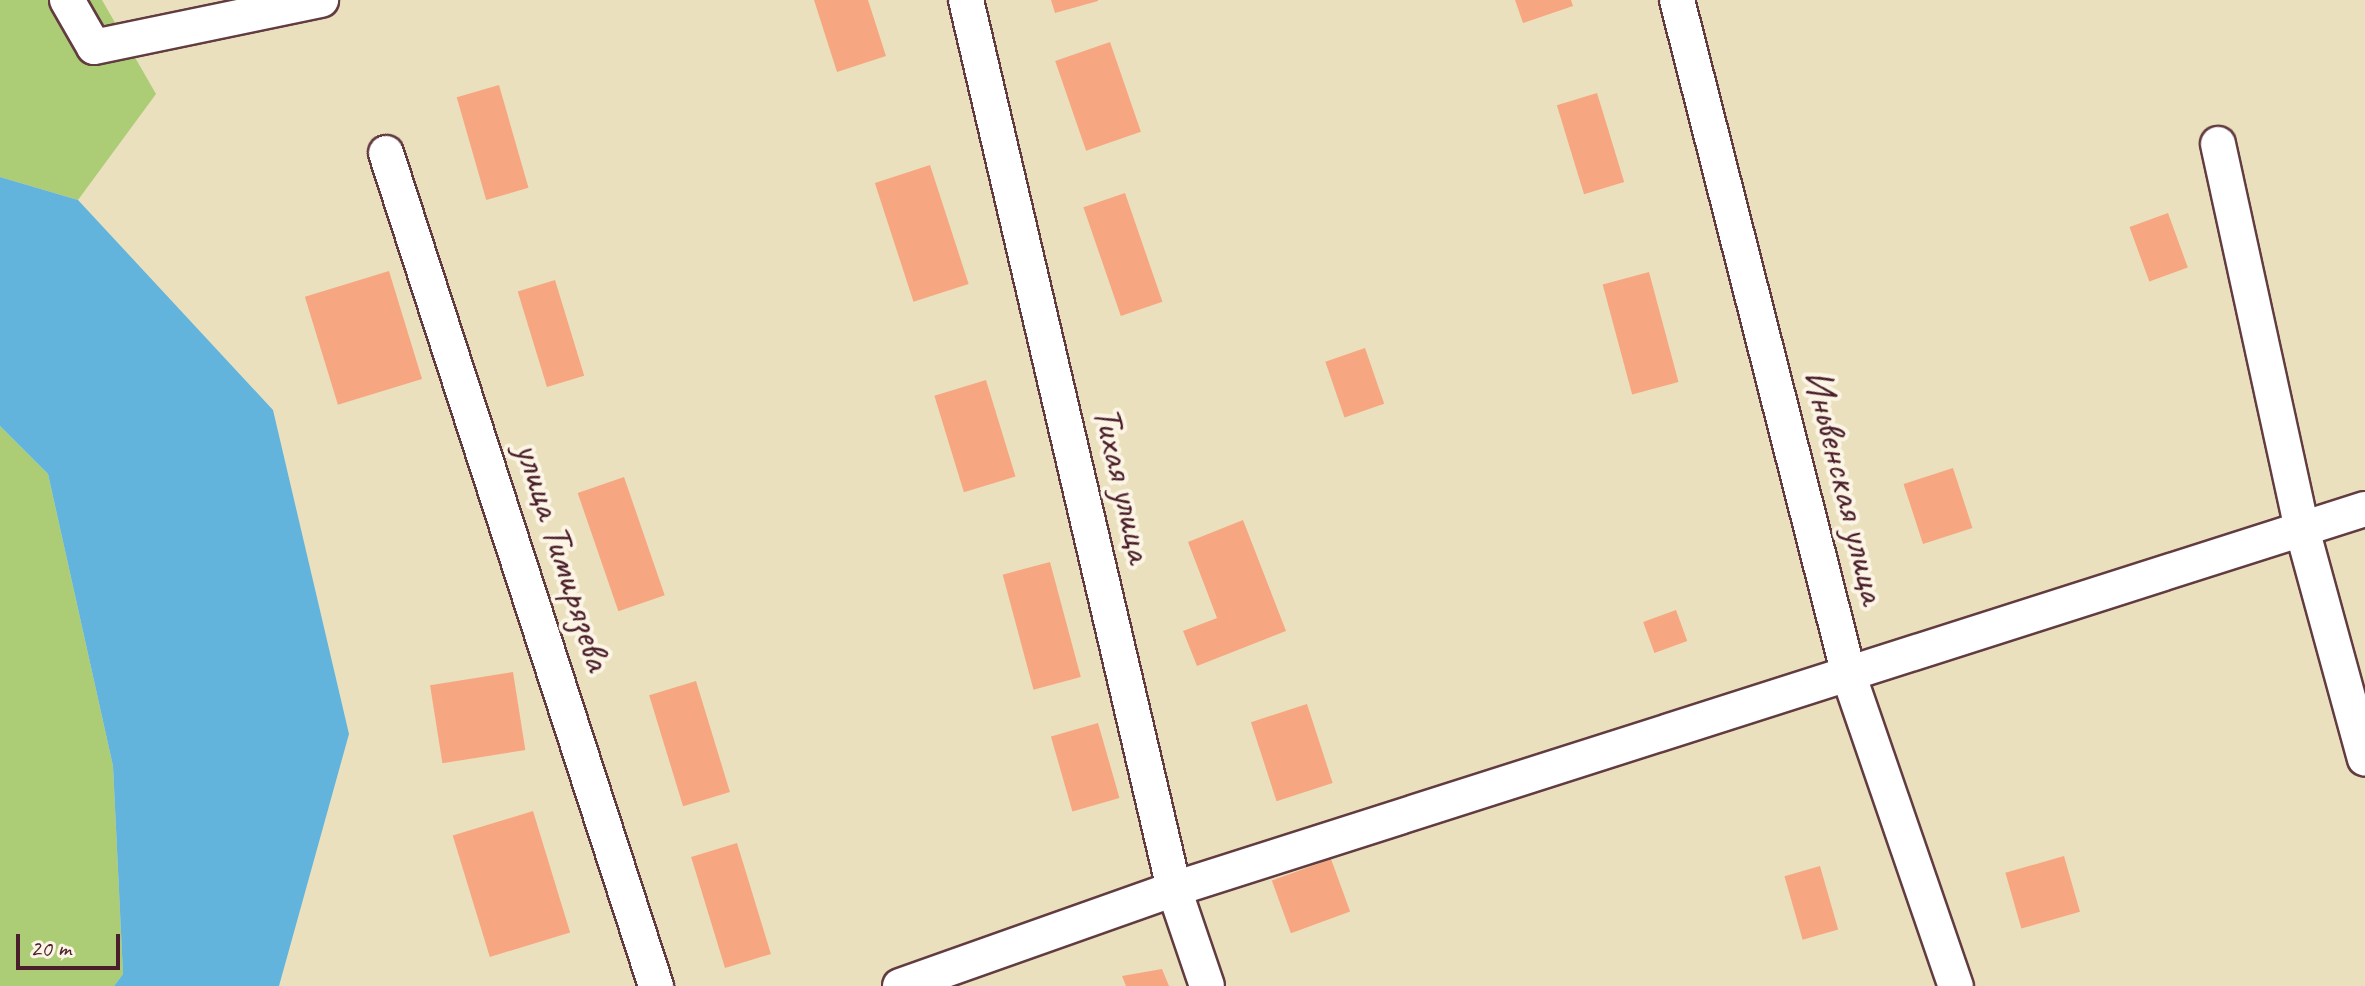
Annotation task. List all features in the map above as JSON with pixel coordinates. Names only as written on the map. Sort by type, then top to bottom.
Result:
[{"type":"street","points":[[67,0],[94,47],[321,0]]},
{"type":"street","name":"Тихая улица","points":[[966,0],[1174,889],[1207,986]]},
{"type":"street","name":"Иньвенская улица","points":[[1677,0],[1850,679],[1956,986]]},
{"type":"street","points":[[2218,144],[2302,529],[2365,759]]},
{"type":"street","name":"улица Тимирязева","points":[[386,153],[656,986]]},
{"type":"street","points":[[900,986],[1174,889],[1850,679],[2365,509]]},
{"type":"green space","points":[[0,0],[102,0],[156,94],[78,200],[0,177]]},
{"type":"green space","points":[[0,426],[48,474],[113,766],[123,974],[114,986],[0,986]]},
{"type":"water","points":[[0,177],[78,200],[273,410],[349,734],[279,986],[114,986],[123,974],[113,766],[48,474],[0,426]]},
{"type":"building","points":[[814,0],[868,0],[886,56],[837,72]]},
{"type":"building","points":[[1051,0],[1098,0],[1098,1],[1055,13]]},
{"type":"building","points":[[1515,0],[1571,0],[1573,6],[1523,23]]},
{"type":"building","points":[[1110,42],[1141,132],[1086,151],[1055,61]]},
{"type":"building","points":[[499,85],[528,188],[486,200],[457,97]]},
{"type":"building","points":[[1597,93],[1624,182],[1584,194],[1557,105]]},
{"type":"building","points":[[930,165],[969,284],[913,302],[875,183]]},
{"type":"building","points":[[1125,193],[1162,302],[1121,316],[1083,207]]},
{"type":"building","points":[[2168,213],[2188,268],[2149,282],[2129,227]]},
{"type":"building","points":[[389,271],[422,379],[338,405],[305,297]]},
{"type":"building","points":[[1649,272],[1679,382],[1632,395],[1603,284]]},
{"type":"building","points":[[555,280],[584,376],[547,387],[518,291]]},
{"type":"building","points":[[1365,348],[1384,404],[1344,417],[1325,362]]},
{"type":"building","points":[[986,380],[1016,477],[964,492],[934,396]]},
{"type":"building","points":[[1953,468],[1972,528],[1923,544],[1904,484]]},
{"type":"building","points":[[624,477],[665,595],[618,611],[578,493]]},
{"type":"building","points":[[1243,520],[1286,631],[1197,666],[1183,631],[1217,618],[1188,542]]},
{"type":"building","points":[[1050,562],[1081,677],[1033,690],[1003,575]]},
{"type":"building","points":[[1676,610],[1687,641],[1654,653],[1643,622]]},
{"type":"building","points":[[513,672],[525,750],[442,763],[430,685]]},
{"type":"building","points":[[696,681],[730,792],[683,806],[649,695]]},
{"type":"building","points":[[1307,704],[1333,783],[1277,801],[1251,722]]},
{"type":"building","points":[[1098,723],[1119,798],[1072,811],[1051,737]]},
{"type":"building","points":[[533,811],[570,932],[490,957],[453,836]]},
{"type":"building","points":[[737,843],[771,954],[725,968],[691,857]]},
{"type":"building","points":[[2064,856],[2080,912],[2021,929],[2005,873]]},
{"type":"building","points":[[1331,859],[1350,912],[1291,933],[1272,881]]},
{"type":"building","points":[[1820,866],[1838,929],[1803,940],[1784,876]]},
{"type":"building","points":[[1162,969],[1169,986],[1126,986],[1122,976]]}]
